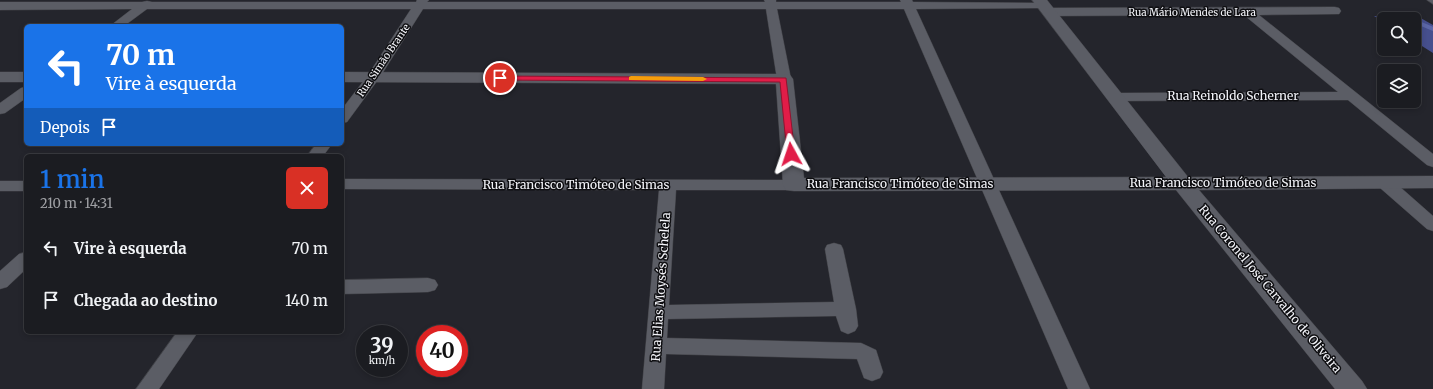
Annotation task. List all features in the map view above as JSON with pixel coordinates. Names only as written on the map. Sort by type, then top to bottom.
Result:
[{"type":"street","name":"Rua Mário Mendes de Lara","points":[[0,6],[149,2],[907,2],[1248,12],[1335,11],[1319,0]]},
{"type":"street","points":[[119,24],[149,2]]},
{"type":"street","name":"Rua Simão Brante","points":[[344,116],[373,77],[421,2]]},
{"type":"street","points":[[907,2],[1079,389]]},
{"type":"street","points":[[770,3],[784,79],[794,184]]},
{"type":"street","name":"Rua Coronel José Carvalho de Oliveira","points":[[1044,6],[1182,183],[1352,389]]},
{"type":"street","points":[[1248,12],[1433,162]]},
{"type":"street","points":[[0,77],[24,77]]},
{"type":"street","points":[[344,77],[784,79]]},
{"type":"street","points":[[0,110],[24,92]]},
{"type":"street","name":"Rua Reinoldo Scherner","points":[[1116,97],[1350,96]]},
{"type":"street","name":"Rua Francisco Timóteo de Simas","points":[[344,184],[668,185],[1433,182]]},
{"type":"street","points":[[1385,183],[1433,225]]},
{"type":"street","name":"Rua Elias Moysés Schelela","points":[[653,389],[668,185]]},
{"type":"street","points":[[2,188],[24,186]]},
{"type":"street","points":[[659,312],[847,318],[834,249]]},
{"type":"street","points":[[0,282],[24,260]]},
{"type":"street","points":[[344,287],[428,285]]},
{"type":"street","points":[[147,389],[187,334]]},
{"type":"street","points":[[656,346],[861,350],[868,356],[872,372]]},
{"type":"shaded area","points":[[1421,18],[1433,25],[1433,53],[1421,45]]},
{"type":"waterway","points":[[1421,24],[1433,29]]},
{"type":"slow traffic","points":[[631,79],[703,79]]},
{"type":"route","points":[[500,78],[784,79],[791,154]]}]
